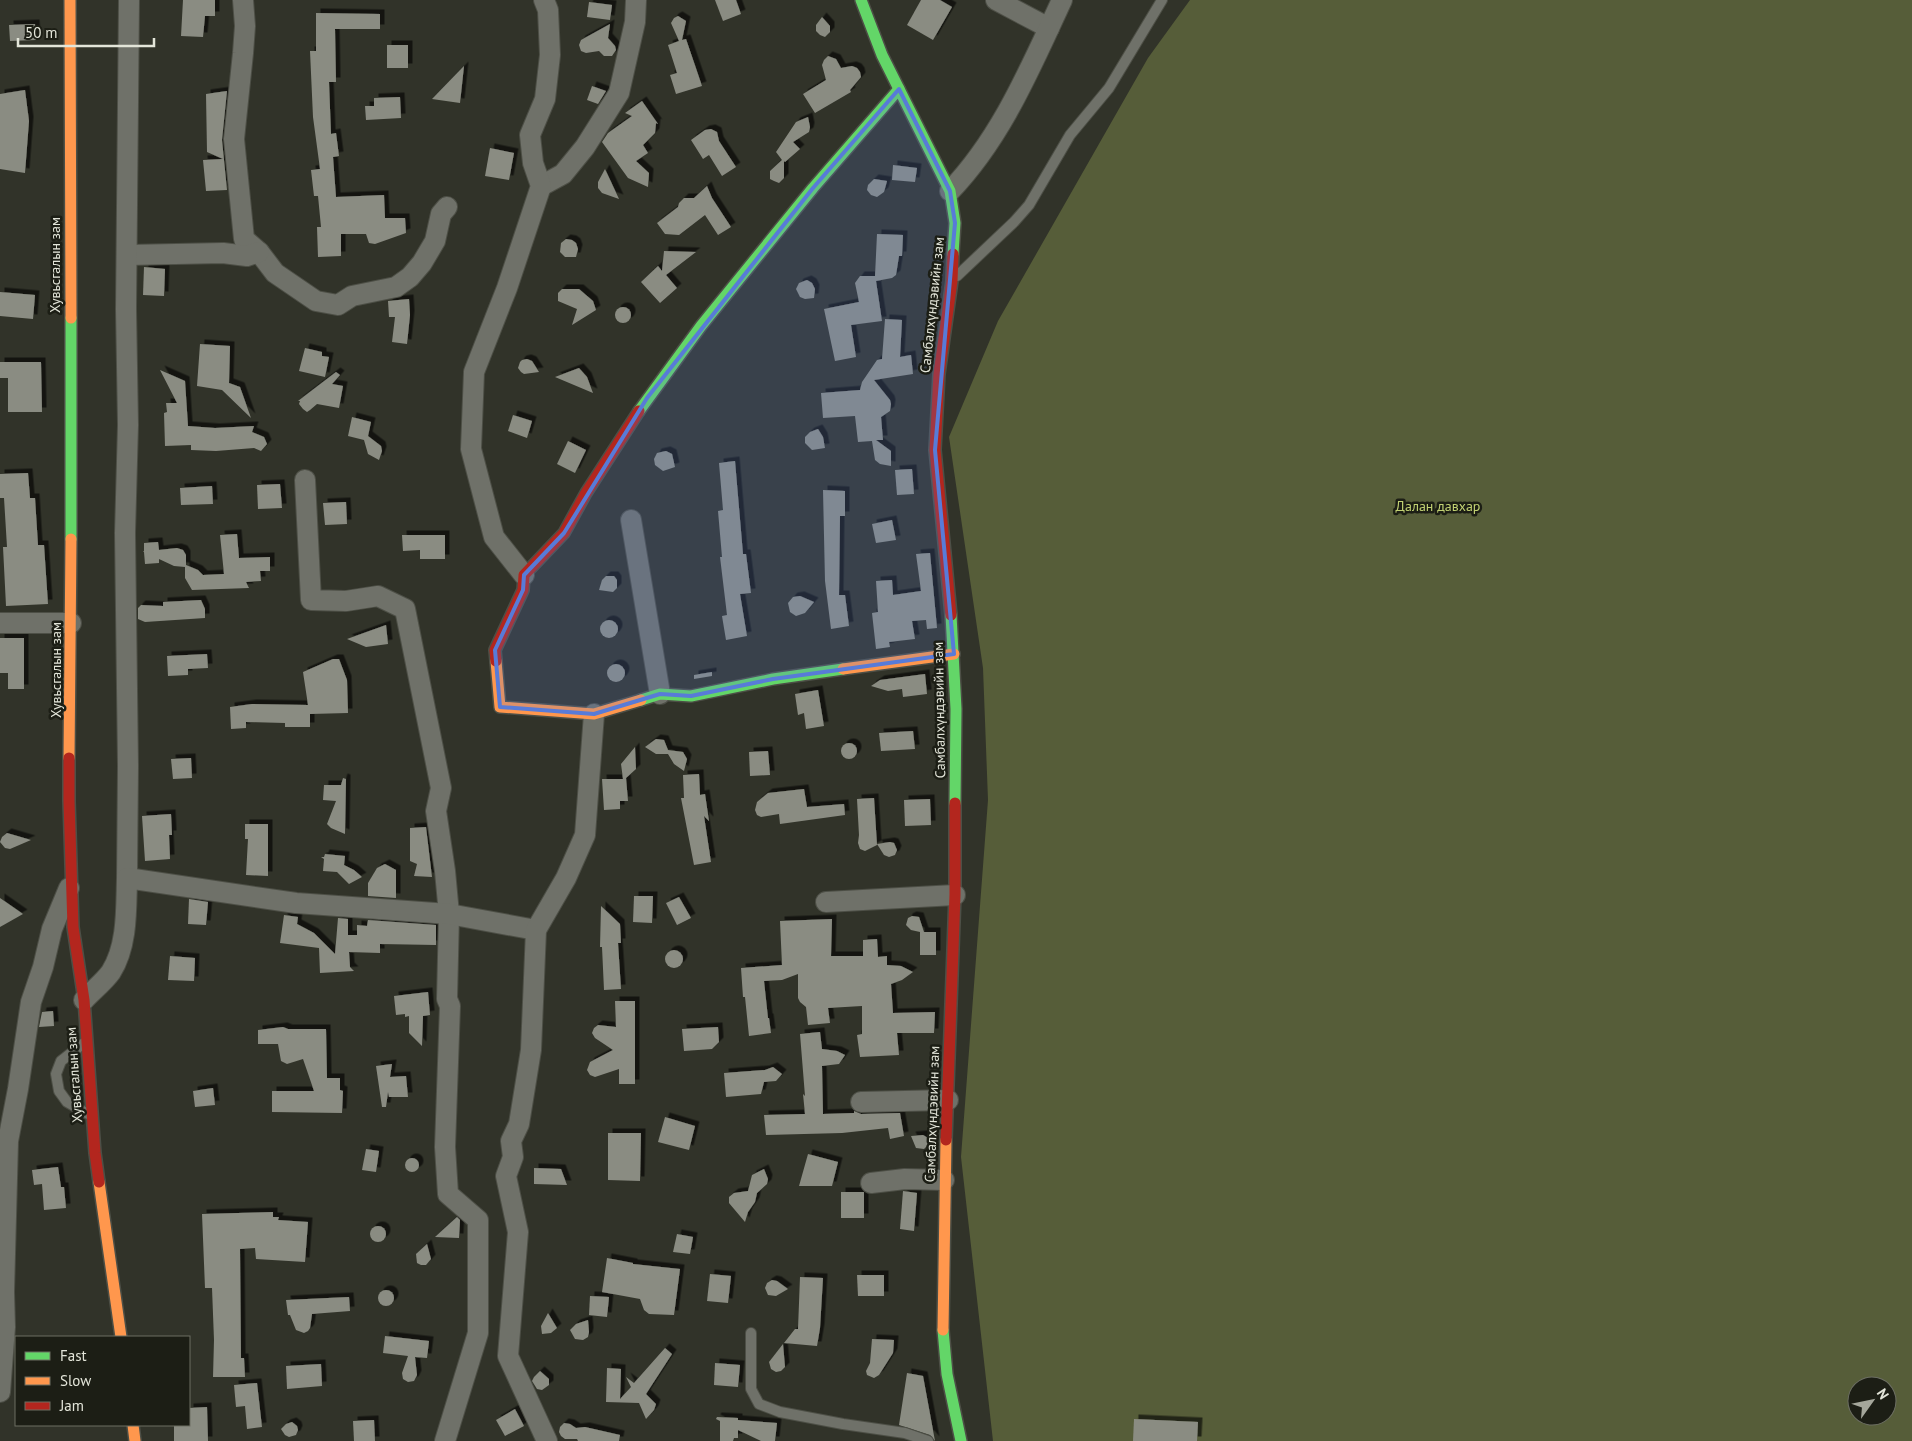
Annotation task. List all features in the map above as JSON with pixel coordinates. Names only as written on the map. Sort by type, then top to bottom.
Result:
[{"type":"street","name":"Хувьсгалын зам","points":[[70,0],[71,623],[69,801],[73,927],[84,1000],[95,1153],[121,1336]]},
{"type":"street","points":[[84,1000],[110,973],[120,952],[126,922],[128,766],[125,572],[128,425],[126,309],[129,0]]},
{"type":"street","points":[[243,0],[243,53],[234,139],[244,239],[259,252],[275,273],[316,301],[338,305],[352,296],[396,287],[410,277],[422,263],[435,241],[441,214],[447,207]]},
{"type":"street","points":[[524,575],[494,537],[471,449],[474,372],[507,288],[541,186],[533,163],[530,135],[545,99],[550,55],[548,10],[544,0]]},
{"type":"street","points":[[541,186],[563,174],[585,147],[619,93],[635,22],[636,0]]},
{"type":"street","name":"Самбалхүндэвийн зам","points":[[861,0],[876,41],[950,191],[954,222],[952,281],[939,374],[935,450],[950,592],[956,710],[954,895],[944,1180],[942,1323],[947,1374],[961,1441]]},
{"type":"street","points":[[996,0],[1049,28]]},
{"type":"street","points":[[950,191],[984,150],[1018,92],[1062,0]]},
{"type":"street","points":[[899,89],[813,188],[701,326],[647,398],[586,493],[564,533],[524,575],[523,590],[495,650],[500,706],[594,714],[660,694],[691,696],[773,679],[954,654]]},
{"type":"street","points":[[128,255],[223,253],[247,256],[259,252]]},
{"type":"street","points":[[305,480],[311,600],[346,601],[378,596],[405,609],[441,788],[436,811],[450,914],[447,999],[450,1006],[446,1156],[448,1194],[478,1220],[478,1333],[445,1441]]},
{"type":"street","points":[[631,520],[660,694]]},
{"type":"street","points":[[0,623],[71,623]]},
{"type":"street","points":[[547,1441],[531,1410],[508,1356],[518,1232],[506,1176],[513,1157],[511,1141],[519,1124],[531,1050],[536,930],[566,878],[585,835],[594,714]]},
{"type":"street","points":[[127,878],[296,903],[450,914],[536,930]]},
{"type":"street","points":[[0,1392],[5,1327],[4,1140],[31,1002],[43,966],[52,929],[72,882]]},
{"type":"street","points":[[826,902],[954,895]]},
{"type":"street","points":[[861,1102],[948,1100]]},
{"type":"street","points":[[871,1182],[905,1179],[944,1180]]},
{"type":"street","points":[[133,1426],[135,1441]]},
{"type":"lane","points":[[952,281],[1014,222],[1029,205],[1070,135],[1109,88],[1162,0]]},
{"type":"lane","points":[[87,1041],[61,1061],[56,1074],[60,1091],[67,1102],[93,1117]]},
{"type":"lane","points":[[751,1333],[751,1389],[759,1404],[780,1412],[905,1433],[928,1441]]},
{"type":"highlighted area","points":[[899,89],[950,191],[955,223],[935,450],[954,654],[773,679],[691,696],[660,694],[594,714],[500,707],[495,650],[523,590],[524,575],[564,533],[647,398],[813,188]]},
{"type":"green space","name":"Далан давхар","points":[[1190,0],[1912,0],[1912,1441],[993,1441],[961,1157],[988,800],[983,668],[949,437],[998,321],[1148,58]]},
{"type":"building","points":[[183,0],[215,0],[215,16],[205,16],[203,37],[181,36]]},
{"type":"building","points":[[715,0],[736,0],[741,14],[723,21]]},
{"type":"building","points":[[921,0],[940,0],[952,7],[933,40],[907,25]]},
{"type":"building","points":[[589,2],[612,5],[610,20],[587,17]]},
{"type":"building","points":[[316,13],[380,14],[380,29],[335,29],[336,82],[329,82],[331,134],[336,133],[339,156],[333,157],[336,197],[384,195],[385,218],[405,218],[406,233],[375,244],[369,243],[366,234],[341,234],[341,256],[318,257],[317,227],[321,227],[318,196],[314,196],[311,170],[320,169],[313,117],[310,51],[316,51]]},
{"type":"building","points":[[678,16],[686,21],[682,40],[686,39],[702,86],[676,94],[670,75],[677,73],[668,45],[679,41],[671,23]]},
{"type":"building","points":[[822,17],[830,26],[830,32],[825,37],[816,31],[816,25]]},
{"type":"building","points":[[35,24],[36,40],[10,41],[9,25]]},
{"type":"building","points":[[610,24],[608,38],[616,50],[612,56],[604,56],[599,51],[586,53],[581,51],[579,45],[581,40]]},
{"type":"building","points":[[387,45],[408,45],[408,68],[387,68]]},
{"type":"building","points":[[828,56],[836,59],[841,68],[852,66],[857,68],[861,77],[850,90],[851,92],[815,113],[803,94],[826,80],[822,65]]},
{"type":"building","points":[[464,66],[460,103],[432,99]]},
{"type":"building","points":[[592,86],[606,91],[598,104],[587,100]]},
{"type":"building","points":[[25,90],[29,121],[25,173],[0,169],[0,94]]},
{"type":"building","points":[[227,91],[222,140],[227,190],[206,191],[203,160],[223,159],[207,152],[206,94]]},
{"type":"building","points":[[400,97],[401,118],[366,120],[365,106],[374,106],[374,98]]},
{"type":"building","points":[[642,101],[658,124],[656,123],[655,133],[643,145],[648,153],[636,161],[649,173],[648,187],[628,178],[602,142],[608,133],[632,116],[625,113]]},
{"type":"building","points":[[808,117],[809,132],[793,142],[800,149],[784,161],[784,178],[779,183],[770,179],[770,171],[782,160],[776,152],[796,122]]},
{"type":"building","points":[[711,129],[717,132],[719,141],[736,167],[722,176],[709,155],[703,159],[691,140],[705,130]]},
{"type":"building","points":[[490,148],[514,153],[509,180],[485,176]]},
{"type":"building","points":[[893,165],[917,168],[915,182],[892,180]]},
{"type":"building","points":[[605,169],[619,199],[602,193],[598,188],[598,182]]},
{"type":"building","points":[[874,179],[887,181],[884,192],[877,197],[871,195],[867,190],[868,185]]},
{"type":"building","points":[[707,186],[712,198],[731,227],[718,235],[705,215],[679,235],[665,234],[657,223],[678,207],[684,198],[694,198]]},
{"type":"building","points":[[877,234],[903,235],[902,256],[899,256],[896,275],[892,278],[876,281],[882,321],[851,325],[856,357],[835,361],[824,309],[859,302],[855,283],[860,276],[875,276]]},
{"type":"building","points":[[566,239],[576,243],[578,249],[576,257],[565,257],[560,252],[561,243]]},
{"type":"building","points":[[664,251],[696,252],[666,275],[677,288],[660,303],[641,282],[658,266],[662,271]]},
{"type":"building","points":[[144,267],[165,269],[164,296],[143,295]]},
{"type":"building","points":[[807,280],[812,283],[815,289],[814,298],[805,299],[800,297],[796,289],[799,283]]},
{"type":"building","points":[[562,289],[579,289],[593,301],[596,310],[572,325],[577,309],[558,301],[558,293]]},
{"type":"building","points":[[0,292],[35,295],[33,319],[0,316]]},
{"type":"building","points":[[409,299],[410,315],[407,344],[392,342],[395,317],[389,317],[388,301]]},
{"type":"building","points":[[623,307],[631,315],[623,323],[615,315]]},
{"type":"building","points":[[885,319],[902,320],[900,357],[911,355],[913,374],[874,380],[891,404],[890,411],[881,417],[883,440],[876,440],[891,451],[891,466],[880,464],[875,460],[872,441],[858,442],[855,416],[823,418],[821,393],[860,390],[862,382],[877,360],[882,359]]},
{"type":"building","points":[[200,344],[230,346],[229,383],[240,387],[251,418],[222,390],[197,386]]},
{"type":"building","points":[[305,348],[322,352],[322,356],[329,357],[325,377],[299,371]]},
{"type":"building","points":[[527,359],[532,361],[539,372],[524,374],[521,372],[518,368],[520,362]]},
{"type":"building","points":[[0,362],[41,362],[42,412],[8,412],[8,378],[0,378]]},
{"type":"building","points":[[579,368],[587,377],[593,393],[555,377]]},
{"type":"building","points":[[160,370],[185,381],[188,426],[215,428],[254,426],[252,432],[264,437],[267,444],[261,451],[254,448],[216,451],[191,450],[191,445],[165,446],[164,413],[167,412],[166,403],[177,403]]},
{"type":"building","points":[[336,372],[340,375],[332,384],[343,386],[339,408],[317,404],[307,412],[303,409],[299,404],[300,401],[298,401]]},
{"type":"building","points":[[513,415],[532,421],[527,438],[508,431]]},
{"type":"building","points":[[352,417],[371,422],[368,436],[381,446],[382,451],[379,460],[368,454],[364,440],[348,436]]},
{"type":"building","points":[[818,429],[823,437],[825,448],[812,450],[805,443],[805,437],[810,432]]},
{"type":"building","points":[[568,441],[586,450],[575,473],[557,464]]},
{"type":"building","points":[[666,451],[672,454],[675,467],[663,471],[655,465],[654,459],[657,453]]},
{"type":"building","points":[[735,461],[743,554],[746,554],[751,593],[740,594],[747,636],[726,640],[722,616],[727,615],[720,557],[722,557],[718,511],[723,510],[719,463]]},
{"type":"building","points":[[912,469],[914,494],[897,495],[895,470]]},
{"type":"building","points":[[28,473],[30,498],[35,498],[38,545],[44,545],[48,604],[6,606],[3,547],[7,547],[4,498],[0,498],[0,474]]},
{"type":"building","points":[[280,484],[282,508],[258,509],[257,485]]},
{"type":"building","points":[[212,486],[213,504],[181,505],[180,488]]},
{"type":"building","points":[[823,490],[845,491],[845,516],[840,516],[839,595],[845,595],[849,626],[831,629],[825,581]]},
{"type":"building","points":[[346,502],[347,524],[325,525],[323,503]]},
{"type":"building","points":[[892,520],[896,540],[876,543],[872,524]]},
{"type":"building","points":[[237,534],[239,558],[270,557],[270,571],[260,571],[261,581],[246,582],[249,588],[192,590],[185,578],[185,567],[174,566],[159,559],[159,563],[145,564],[144,543],[158,542],[159,550],[177,548],[183,550],[186,555],[186,565],[198,570],[203,575],[224,574],[220,535]]},
{"type":"building","points":[[402,535],[445,535],[445,559],[420,559],[420,550],[403,551]]},
{"type":"building","points":[[930,553],[937,628],[927,629],[926,620],[912,621],[915,639],[889,642],[890,647],[876,649],[872,613],[878,612],[876,581],[892,580],[893,595],[921,591],[916,554]]},
{"type":"building","points":[[606,576],[614,576],[617,580],[617,588],[613,592],[599,590],[602,580]]},
{"type":"building","points":[[800,596],[814,602],[805,613],[796,616],[790,612],[788,603],[793,597]]},
{"type":"building","points":[[201,600],[205,609],[205,618],[145,622],[138,619],[138,608],[141,605],[163,606],[163,602]]},
{"type":"building","points":[[609,620],[615,623],[618,629],[615,635],[609,638],[603,635],[600,629],[603,623]]},
{"type":"building","points":[[386,625],[388,644],[366,647],[347,639]]},
{"type":"building","points":[[0,638],[24,638],[24,689],[8,689],[8,673],[0,673]]},
{"type":"building","points":[[207,654],[208,668],[188,669],[188,675],[168,676],[167,656]]},
{"type":"building","points":[[333,659],[339,659],[347,680],[348,713],[310,714],[310,727],[285,727],[285,723],[246,722],[246,728],[231,729],[230,707],[252,704],[308,705],[303,672]]},
{"type":"building","points":[[616,664],[622,667],[625,673],[622,679],[616,682],[610,679],[607,673],[610,667]]},
{"type":"building","points":[[712,672],[712,676],[694,679],[694,675]]},
{"type":"building","points":[[925,674],[927,694],[903,697],[902,689],[888,691],[871,686],[880,680]]},
{"type":"building","points":[[818,690],[824,726],[806,729],[804,713],[798,715],[795,694]]},
{"type":"building","points":[[913,731],[915,749],[881,751],[879,733]]},
{"type":"building","points":[[656,739],[664,740],[668,750],[683,752],[687,759],[684,771],[674,764],[668,754],[656,754],[645,747]]},
{"type":"building","points":[[849,743],[857,751],[849,759],[841,751]]},
{"type":"building","points":[[635,747],[636,769],[626,778],[628,801],[620,801],[620,809],[604,810],[602,779],[623,779],[621,764]]},
{"type":"building","points":[[768,751],[770,775],[750,776],[749,752]]},
{"type":"building","points":[[191,758],[192,778],[173,779],[171,759]]},
{"type":"building","points":[[699,774],[700,795],[705,794],[709,821],[704,816],[711,862],[694,865],[681,798],[684,798],[683,775]]},
{"type":"building","points":[[343,778],[346,779],[345,834],[331,828],[327,824],[336,801],[323,800],[324,785],[341,785]]},
{"type":"building","points":[[804,789],[807,807],[844,804],[845,815],[780,824],[779,814],[761,817],[757,815],[755,810],[757,802],[768,793]]},
{"type":"building","points":[[874,798],[877,845],[865,851],[860,849],[858,843],[857,799]]},
{"type":"building","points":[[930,799],[931,825],[905,826],[904,800]]},
{"type":"building","points":[[171,814],[172,835],[169,835],[170,859],[145,861],[142,816]]},
{"type":"building","points":[[245,824],[268,824],[268,876],[246,875],[248,839],[245,839]]},
{"type":"building","points":[[426,827],[432,877],[414,876],[417,864],[410,861],[410,828]]},
{"type":"building","points":[[7,833],[31,840],[10,849],[5,848],[0,842]]},
{"type":"building","points":[[894,843],[897,850],[895,855],[889,857],[884,855],[877,844]]},
{"type":"building","points":[[325,854],[345,856],[344,865],[362,877],[349,884],[337,872],[323,871],[324,859],[321,857],[324,857]]},
{"type":"building","points":[[385,864],[396,870],[396,898],[368,896],[368,883],[377,868]]},
{"type":"building","points":[[634,896],[653,896],[652,923],[633,922]]},
{"type":"building","points":[[679,897],[691,918],[677,925],[666,903]]},
{"type":"building","points":[[0,898],[23,914],[0,927]]},
{"type":"building","points":[[189,899],[208,902],[206,925],[188,924]]},
{"type":"building","points":[[601,906],[620,924],[621,943],[618,943],[621,989],[604,990],[602,947],[600,947]]},
{"type":"building","points":[[284,915],[298,917],[297,924],[314,933],[335,954],[338,918],[348,919],[348,935],[357,935],[357,925],[367,926],[368,920],[436,925],[436,945],[380,944],[380,953],[349,952],[350,967],[354,971],[320,973],[319,948],[280,943]]},
{"type":"building","points":[[912,916],[919,917],[924,932],[936,932],[936,955],[920,955],[920,932],[911,930],[906,925],[908,918]]},
{"type":"building","points":[[832,919],[831,956],[863,956],[863,940],[877,939],[878,957],[887,956],[887,965],[901,966],[913,972],[902,980],[891,984],[893,1013],[935,1012],[934,1033],[897,1033],[899,1055],[860,1057],[857,1035],[862,1034],[862,1006],[828,1008],[830,1023],[808,1025],[806,1007],[798,998],[798,974],[782,980],[764,981],[771,1033],[749,1036],[741,968],[782,965],[780,921]]},
{"type":"building","points":[[670,950],[678,950],[683,955],[681,966],[670,968],[665,963],[665,955]]},
{"type":"building","points":[[170,956],[195,958],[194,981],[168,980]]},
{"type":"building","points":[[428,992],[430,1015],[423,1016],[422,1046],[409,1033],[409,1016],[405,1017],[405,1014],[396,1015],[394,996]]},
{"type":"building","points":[[615,1001],[635,1001],[635,1084],[619,1084],[619,1069],[595,1077],[590,1075],[587,1070],[590,1062],[613,1050],[595,1038],[592,1033],[598,1025],[616,1027]]},
{"type":"building","points":[[53,1011],[54,1026],[39,1027],[42,1012]]},
{"type":"building","points":[[283,1027],[288,1029],[326,1029],[327,1078],[340,1078],[340,1090],[343,1091],[342,1113],[272,1112],[272,1091],[314,1091],[303,1059],[287,1064],[281,1061],[278,1044],[258,1044],[258,1030]]},
{"type":"building","points":[[718,1027],[719,1042],[712,1049],[684,1051],[682,1029]]},
{"type":"building","points":[[820,1032],[822,1049],[837,1051],[845,1055],[839,1064],[822,1066],[823,1114],[854,1113],[854,1111],[861,1114],[900,1113],[904,1136],[890,1139],[888,1128],[842,1133],[766,1135],[764,1115],[805,1114],[800,1034]]},
{"type":"building","points":[[392,1064],[390,1077],[406,1076],[408,1097],[389,1097],[388,1092],[386,1107],[382,1107],[376,1066]]},
{"type":"building","points":[[773,1067],[782,1074],[776,1081],[764,1082],[761,1094],[726,1097],[724,1073],[765,1070]]},
{"type":"building","points":[[213,1088],[215,1105],[195,1107],[193,1091]]},
{"type":"building","points":[[665,1117],[695,1126],[689,1150],[658,1142]]},
{"type":"building","points":[[608,1133],[641,1133],[640,1181],[608,1180]]},
{"type":"building","points":[[923,1135],[928,1138],[928,1145],[924,1149],[916,1148],[911,1136]]},
{"type":"building","points":[[366,1149],[379,1151],[376,1172],[362,1170]]},
{"type":"building","points":[[808,1154],[838,1162],[832,1186],[799,1186]]},
{"type":"building","points":[[409,1158],[415,1158],[419,1165],[415,1172],[409,1172],[405,1168],[405,1162]]},
{"type":"building","points":[[58,1167],[61,1187],[64,1187],[66,1208],[44,1210],[42,1184],[34,1185],[32,1170]]},
{"type":"building","points":[[534,1168],[561,1169],[567,1185],[534,1184]]},
{"type":"building","points":[[764,1169],[768,1179],[767,1184],[757,1193],[755,1202],[748,1212],[745,1222],[729,1203],[729,1197],[734,1193],[748,1191],[752,1175]]},
{"type":"building","points":[[903,1191],[917,1193],[914,1231],[900,1229]]},
{"type":"building","points":[[841,1192],[864,1192],[864,1218],[841,1218]]},
{"type":"building","points":[[273,1212],[273,1217],[279,1217],[278,1220],[308,1222],[305,1262],[256,1259],[255,1248],[240,1249],[241,1358],[244,1358],[245,1377],[213,1377],[212,1288],[205,1288],[202,1214]]},
{"type":"building","points":[[457,1217],[460,1220],[459,1238],[435,1237]]},
{"type":"building","points":[[378,1226],[384,1228],[386,1234],[384,1240],[378,1242],[372,1240],[370,1234],[372,1228]]},
{"type":"building","points":[[677,1234],[693,1237],[690,1254],[673,1252]]},
{"type":"building","points":[[427,1244],[431,1259],[426,1265],[421,1265],[417,1263],[416,1254]]},
{"type":"building","points":[[607,1258],[633,1264],[680,1269],[674,1315],[649,1314],[644,1310],[640,1299],[602,1292]]},
{"type":"building","points":[[710,1274],[731,1276],[728,1303],[707,1301]]},
{"type":"building","points":[[857,1275],[884,1275],[884,1296],[858,1296]]},
{"type":"building","points":[[800,1277],[823,1278],[817,1346],[784,1343],[795,1329],[798,1329]]},
{"type":"building","points":[[772,1280],[777,1281],[788,1289],[776,1296],[768,1295],[765,1288],[767,1283]]},
{"type":"building","points":[[386,1290],[394,1298],[386,1306],[378,1298]]},
{"type":"building","points":[[590,1296],[609,1297],[607,1317],[589,1315]]},
{"type":"building","points":[[349,1297],[350,1311],[312,1314],[310,1328],[304,1333],[296,1330],[290,1315],[288,1315],[286,1300]]},
{"type":"building","points":[[548,1313],[557,1328],[551,1333],[542,1334],[541,1326]]},
{"type":"building","points":[[588,1320],[588,1337],[583,1340],[575,1339],[570,1330],[576,1324]]},
{"type":"building","points":[[385,1336],[429,1341],[427,1358],[415,1357],[417,1375],[414,1381],[408,1382],[403,1379],[402,1373],[408,1356],[383,1353]]},
{"type":"building","points":[[872,1339],[894,1340],[893,1353],[879,1375],[874,1378],[867,1375],[866,1371],[870,1363]]},
{"type":"building","points":[[783,1344],[785,1367],[781,1371],[776,1372],[771,1369],[769,1362]]},
{"type":"building","points":[[665,1348],[672,1354],[646,1394],[656,1404],[654,1410],[646,1419],[639,1403],[606,1402],[607,1368],[621,1369],[620,1399],[631,1387],[626,1377],[634,1383]]},
{"type":"building","points":[[715,1363],[740,1365],[738,1387],[714,1385]]},
{"type":"building","points":[[321,1364],[322,1386],[287,1389],[286,1366]]},
{"type":"building","points":[[540,1371],[549,1379],[549,1385],[542,1390],[537,1389],[532,1381]]},
{"type":"building","points":[[907,1373],[923,1376],[935,1441],[930,1435],[899,1425]]},
{"type":"building","points":[[257,1383],[262,1427],[247,1429],[245,1406],[236,1407],[234,1385]]},
{"type":"building","points":[[207,1407],[208,1441],[174,1441],[174,1426],[190,1426],[190,1408]]},
{"type":"building","points":[[515,1409],[524,1426],[505,1436],[496,1420]]},
{"type":"building","points":[[717,1417],[777,1423],[775,1441],[761,1441],[738,1430],[738,1438],[734,1438],[733,1441],[720,1441],[720,1421],[716,1419]]},
{"type":"building","points":[[1134,1419],[1198,1422],[1197,1441],[1133,1441]]},
{"type":"building","points":[[374,1420],[375,1441],[354,1441],[353,1421]]},
{"type":"building","points":[[292,1422],[297,1426],[298,1430],[296,1435],[289,1437],[281,1429],[286,1424]]},
{"type":"building","points":[[564,1423],[576,1428],[585,1427],[620,1435],[619,1441],[578,1441],[577,1439],[565,1439],[559,1432],[560,1427]]},
{"type":"traffic: fast","points":[[861,0],[882,55],[950,191],[955,223],[953,254]]},
{"type":"traffic: fast","points":[[639,411],[701,326],[813,188],[899,89]]},
{"type":"traffic: fast","points":[[71,318],[71,539]]},
{"type":"traffic: fast","points":[[951,615],[956,709],[955,803]]},
{"type":"traffic: fast","points":[[641,700],[660,694],[691,696],[773,679],[843,669]]},
{"type":"traffic: fast","points":[[943,1330],[947,1374],[961,1441]]},
{"type":"traffic: slow","points":[[70,0],[71,318]]},
{"type":"traffic: slow","points":[[69,758],[71,539]]},
{"type":"traffic: slow","points":[[843,669],[954,654]]},
{"type":"traffic: slow","points":[[496,661],[500,707],[594,714],[641,700]]},
{"type":"traffic: slow","points":[[943,1330],[946,1140]]},
{"type":"traffic: slow","points":[[99,1182],[121,1336]]},
{"type":"traffic: slow","points":[[133,1426],[135,1441]]},
{"type":"traffic: jam","points":[[951,615],[935,450],[939,374],[952,281],[953,254]]},
{"type":"traffic: jam","points":[[496,661],[495,650],[523,590],[524,575],[564,533],[586,493],[639,411]]},
{"type":"traffic: jam","points":[[69,758],[73,927],[84,1000],[95,1153],[99,1182]]},
{"type":"traffic: jam","points":[[946,1140],[955,895],[955,803]]}]
